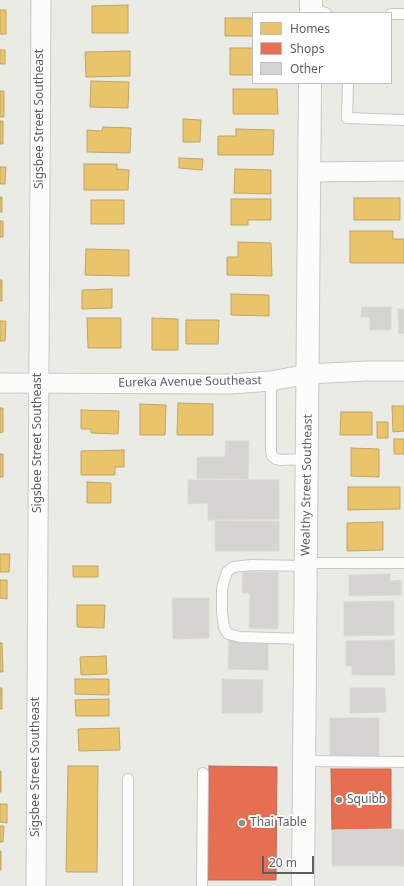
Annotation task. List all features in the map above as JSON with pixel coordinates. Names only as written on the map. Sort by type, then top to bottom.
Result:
[{"type":"main road","name":"Wealthy Street Southeast","points":[[303,886],[310,84]]},
{"type":"street","name":"Sigsbee Street Southeast","points":[[36,886],[41,0]]},
{"type":"street","points":[[309,172],[404,171]]},
{"type":"street","name":"Eureka Avenue Southeast","points":[[0,383],[230,384],[271,381],[308,374],[404,371]]},
{"type":"lane","points":[[392,14],[404,14]]},
{"type":"lane","points":[[348,84],[347,118],[404,120]]},
{"type":"lane","points":[[271,381],[272,456],[281,460],[307,459]]},
{"type":"lane","points":[[305,639],[240,637],[228,634],[224,627],[222,612],[222,588],[227,572],[233,567],[252,565],[404,563]]},
{"type":"lane","points":[[304,761],[404,762]]},
{"type":"lane","points":[[202,886],[203,773]]},
{"type":"lane","points":[[128,779],[128,886]]},
{"type":"building: Homes","points":[[128,5],[128,33],[92,33],[92,6]]},
{"type":"building: Homes","points":[[0,10],[6,10],[6,34],[0,34]]},
{"type":"building: Homes","points":[[225,18],[252,18],[252,36],[225,36]]},
{"type":"building: Homes","points":[[230,48],[252,48],[252,75],[230,75]]},
{"type":"building: Homes","points":[[0,50],[5,50],[5,64],[0,64]]},
{"type":"building: Homes","points":[[130,51],[130,76],[86,77],[85,52]]},
{"type":"building: Homes","points":[[91,81],[129,82],[128,108],[90,107]]},
{"type":"building: Homes","points":[[233,89],[277,89],[278,114],[233,114]]},
{"type":"building: Homes","points":[[0,91],[4,91],[4,117],[0,117]]},
{"type":"building: Homes","points":[[183,119],[201,120],[200,142],[183,142]]},
{"type":"building: Homes","points":[[0,121],[3,121],[3,144],[0,144]]},
{"type":"building: Homes","points":[[103,127],[131,128],[130,153],[87,152],[87,130],[102,131]]},
{"type":"building: Homes","points":[[236,129],[274,130],[273,155],[218,155],[218,136],[236,136]]},
{"type":"building: Homes","points":[[179,158],[203,159],[202,170],[179,168]]},
{"type":"building: Homes","points":[[84,164],[117,164],[117,169],[129,170],[128,190],[84,190]]},
{"type":"building: Homes","points":[[0,167],[6,167],[5,184],[0,184]]},
{"type":"building: Homes","points":[[235,169],[271,170],[271,194],[234,193]]},
{"type":"building: Homes","points":[[0,197],[2,197],[2,212],[0,212]]},
{"type":"building: Homes","points":[[354,198],[400,198],[400,220],[354,220]]},
{"type":"building: Homes","points":[[231,199],[271,199],[271,220],[248,220],[248,225],[231,225]]},
{"type":"building: Homes","points":[[91,200],[124,200],[124,224],[91,224]]},
{"type":"building: Homes","points":[[0,221],[3,221],[3,237],[0,237]]},
{"type":"building: Homes","points":[[350,231],[393,231],[393,239],[404,239],[404,263],[350,263]]},
{"type":"building: Homes","points":[[238,242],[271,243],[272,276],[227,275],[227,257],[238,257]]},
{"type":"building: Homes","points":[[86,249],[129,250],[129,276],[85,275]]},
{"type":"building: Homes","points":[[0,280],[2,280],[2,301],[0,301]]},
{"type":"building: Homes","points":[[112,289],[112,308],[82,309],[82,290]]},
{"type":"building: Homes","points":[[231,294],[269,295],[269,316],[231,315]]},
{"type":"building: Homes","points":[[87,318],[121,318],[121,348],[88,348]]},
{"type":"building: Homes","points":[[152,318],[178,319],[178,350],[152,350]]},
{"type":"building: Homes","points":[[186,320],[219,320],[218,344],[186,344]]},
{"type":"building: Homes","points":[[0,321],[6,321],[5,341],[0,341]]},
{"type":"building: Homes","points":[[178,403],[213,404],[213,435],[177,435]]},
{"type":"building: Homes","points":[[140,404],[166,405],[165,435],[140,435]]},
{"type":"building: Homes","points":[[392,406],[404,406],[404,431],[393,432]]},
{"type":"building: Homes","points":[[0,408],[3,408],[3,432],[0,433]]},
{"type":"building: Homes","points":[[81,410],[119,411],[118,434],[91,433],[91,429],[81,429]]},
{"type":"building: Homes","points":[[341,412],[372,412],[372,435],[340,435]]},
{"type":"building: Homes","points":[[377,422],[388,422],[388,438],[377,438]]},
{"type":"building: Homes","points":[[394,439],[404,439],[404,454],[394,454]]},
{"type":"building: Homes","points":[[351,448],[379,449],[379,477],[351,476]]},
{"type":"building: Homes","points":[[124,450],[124,467],[115,467],[115,475],[81,475],[81,451]]},
{"type":"building: Homes","points":[[0,454],[3,454],[3,477],[0,477]]},
{"type":"building: Homes","points":[[87,482],[111,483],[111,503],[87,503]]},
{"type":"building: Homes","points":[[348,487],[400,487],[400,509],[348,510]]},
{"type":"building: Homes","points":[[383,522],[383,550],[347,551],[347,523]]},
{"type":"building: Homes","points":[[0,554],[10,554],[9,572],[0,572]]},
{"type":"building: Homes","points":[[73,566],[98,566],[98,577],[73,577]]},
{"type":"building: Homes","points":[[0,580],[7,580],[7,599],[0,598]]},
{"type":"building: Homes","points":[[77,605],[105,605],[104,628],[77,627]]},
{"type":"building: Homes","points":[[0,643],[2,643],[3,672],[0,672]]},
{"type":"building: Homes","points":[[106,656],[107,674],[81,675],[80,657]]},
{"type":"building: Homes","points":[[75,679],[109,679],[109,695],[75,694]]},
{"type":"building: Homes","points":[[0,688],[2,688],[2,709],[0,709]]},
{"type":"building: Homes","points":[[109,699],[109,716],[76,716],[75,700]]},
{"type":"building: Homes","points":[[119,728],[120,750],[79,751],[78,729]]},
{"type":"building: Homes","points":[[68,766],[98,766],[97,872],[66,872]]},
{"type":"building: Homes","points":[[1,771],[1,792],[0,792]]},
{"type":"building: Homes","points":[[0,804],[7,804],[7,823],[0,822]]},
{"type":"building: Homes","points":[[0,826],[4,826],[3,842],[0,842]]},
{"type":"building: Homes","points":[[1,851],[1,870],[0,870]]},
{"type":"building: Shops","points":[[209,766],[277,767],[276,880],[208,880]]},
{"type":"building: Shops","points":[[331,769],[391,769],[391,829],[332,830]]},
{"type":"building: Other","points":[[362,307],[391,307],[391,330],[370,330],[370,317],[361,317]]},
{"type":"building: Other","points":[[398,309],[404,309],[404,333],[399,334]]},
{"type":"building: Other","points":[[226,441],[249,441],[248,479],[197,478],[197,457],[225,457]]},
{"type":"building: Other","points":[[188,480],[279,480],[279,519],[208,520],[208,503],[188,504]]},
{"type":"building: Other","points":[[215,521],[279,521],[279,551],[215,551]]},
{"type":"building: Other","points":[[243,572],[278,572],[278,629],[249,628],[250,593],[242,593]]},
{"type":"building: Other","points":[[390,574],[390,581],[401,580],[401,595],[349,596],[349,575]]},
{"type":"building: Other","points":[[172,598],[209,598],[209,638],[173,639]]},
{"type":"building: Other","points":[[394,601],[394,635],[344,636],[344,602]]},
{"type":"building: Other","points":[[229,640],[268,640],[268,670],[228,669]]},
{"type":"building: Other","points":[[394,640],[395,675],[352,675],[352,666],[346,666],[346,641]]},
{"type":"building: Other","points":[[222,679],[263,680],[262,713],[222,713]]},
{"type":"building: Other","points":[[350,688],[385,688],[386,712],[350,713]]},
{"type":"building: Other","points":[[330,718],[379,718],[379,757],[330,756]]},
{"type":"building: Other","points":[[332,830],[404,830],[404,866],[332,866]]},
{"type":"place","name":"Squibb","points":[[339,800]]},
{"type":"place","name":"Thai Table","points":[[242,823]]}]
